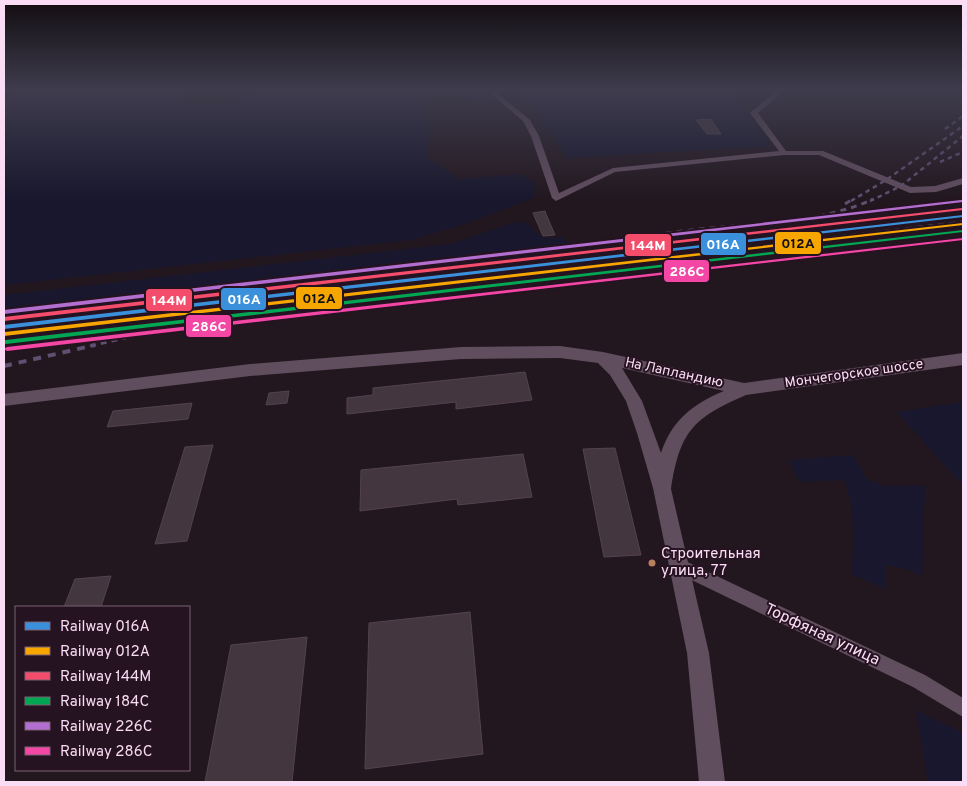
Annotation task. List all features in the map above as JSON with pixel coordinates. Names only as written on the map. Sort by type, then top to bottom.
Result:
[{"type":"street","points":[[529,126],[535,136],[556,198],[613,170],[784,153],[820,153],[901,186],[918,190],[936,189],[963,181]]},
{"type":"street","points":[[764,126],[784,153]]},
{"type":"street","name":"На Лапландию","points":[[4,400],[250,370],[461,353],[560,352],[603,358],[744,388]]},
{"type":"street","points":[[603,358],[617,371],[637,403],[662,489],[698,653],[712,782]]},
{"type":"street","name":"Мончегорское шоссе","points":[[744,388],[963,359]]},
{"type":"street","points":[[662,489],[666,462],[673,442],[684,424],[710,403],[744,388]]},
{"type":"street","name":"Торфяная улица","points":[[679,566],[919,681],[963,708]]},
{"type":"shaded area","points":[[430,126],[427,157],[459,179],[520,174],[535,183],[533,198],[465,224],[411,240],[4,285],[4,127]]},
{"type":"shaded area","points":[[546,126],[756,126],[771,146],[567,158]]},
{"type":"shaded area","points":[[527,222],[545,238],[561,237],[569,243],[555,253],[4,323],[4,295],[450,244],[512,223]]},
{"type":"shaded area","points":[[963,402],[963,486],[897,412]]},
{"type":"shaded area","points":[[853,455],[867,479],[884,486],[925,485],[922,576],[906,569],[885,565],[885,589],[851,574],[853,527],[848,491],[844,480],[799,482],[789,460]]},
{"type":"shaded area","points":[[916,710],[963,733],[963,782],[928,782]]},
{"type":"building","points":[[700,126],[715,126],[721,134],[707,134]]},
{"type":"building","points":[[545,211],[555,235],[543,236],[533,213]]},
{"type":"building","points":[[525,372],[532,400],[456,409],[456,402],[347,414],[347,398],[373,395],[373,388]]},
{"type":"building","points":[[289,391],[287,403],[266,405],[269,393]]},
{"type":"building","points":[[192,403],[188,419],[107,427],[113,411]]},
{"type":"building","points":[[213,445],[187,541],[155,544],[185,447]]},
{"type":"building","points":[[615,448],[641,555],[604,557],[583,449]]},
{"type":"building","points":[[523,454],[532,497],[458,505],[457,499],[360,511],[361,470]]},
{"type":"building","points":[[111,576],[101,606],[64,606],[75,579]]},
{"type":"building","points":[[470,612],[483,754],[365,769],[369,623]]},
{"type":"building","points":[[307,637],[292,782],[205,782],[231,645]]},
{"type":"railway","points":[[945,129],[950,126]]},
{"type":"railway","points":[[851,201],[886,180],[963,126]]},
{"type":"railway","points":[[870,201],[901,186],[963,136]]},
{"type":"railway","points":[[940,162],[963,152]]},
{"type":"railway","points":[[845,204],[853,199]]},
{"type":"railway","points":[[579,247],[666,233],[818,216],[838,212],[873,199]]},
{"type":"railway","points":[[294,302],[963,222]]},
{"type":"railway","points":[[650,243],[672,239]]},
{"type":"railway","points":[[90,346],[147,333]]},
{"type":"railway","points":[[18,346],[34,343]]},
{"type":"railway","points":[[4,349],[24,345]]},
{"type":"railway","points":[[4,366],[95,345]]},
{"type":"rail line","name":"226С","points":[[4,312],[961,201]]},
{"type":"rail line","name":"144М","points":[[4,319],[962,209]]},
{"type":"rail line","name":"016А","points":[[4,327],[963,216]]},
{"type":"rail line","name":"012А","points":[[5,334],[963,224]]},
{"type":"rail line","name":"184С","points":[[6,342],[963,231]]},
{"type":"rail line","name":"286С","points":[[7,349],[963,239]]},
{"type":"place","name":"Строительная улица, 77","points":[[652,563]]}]
